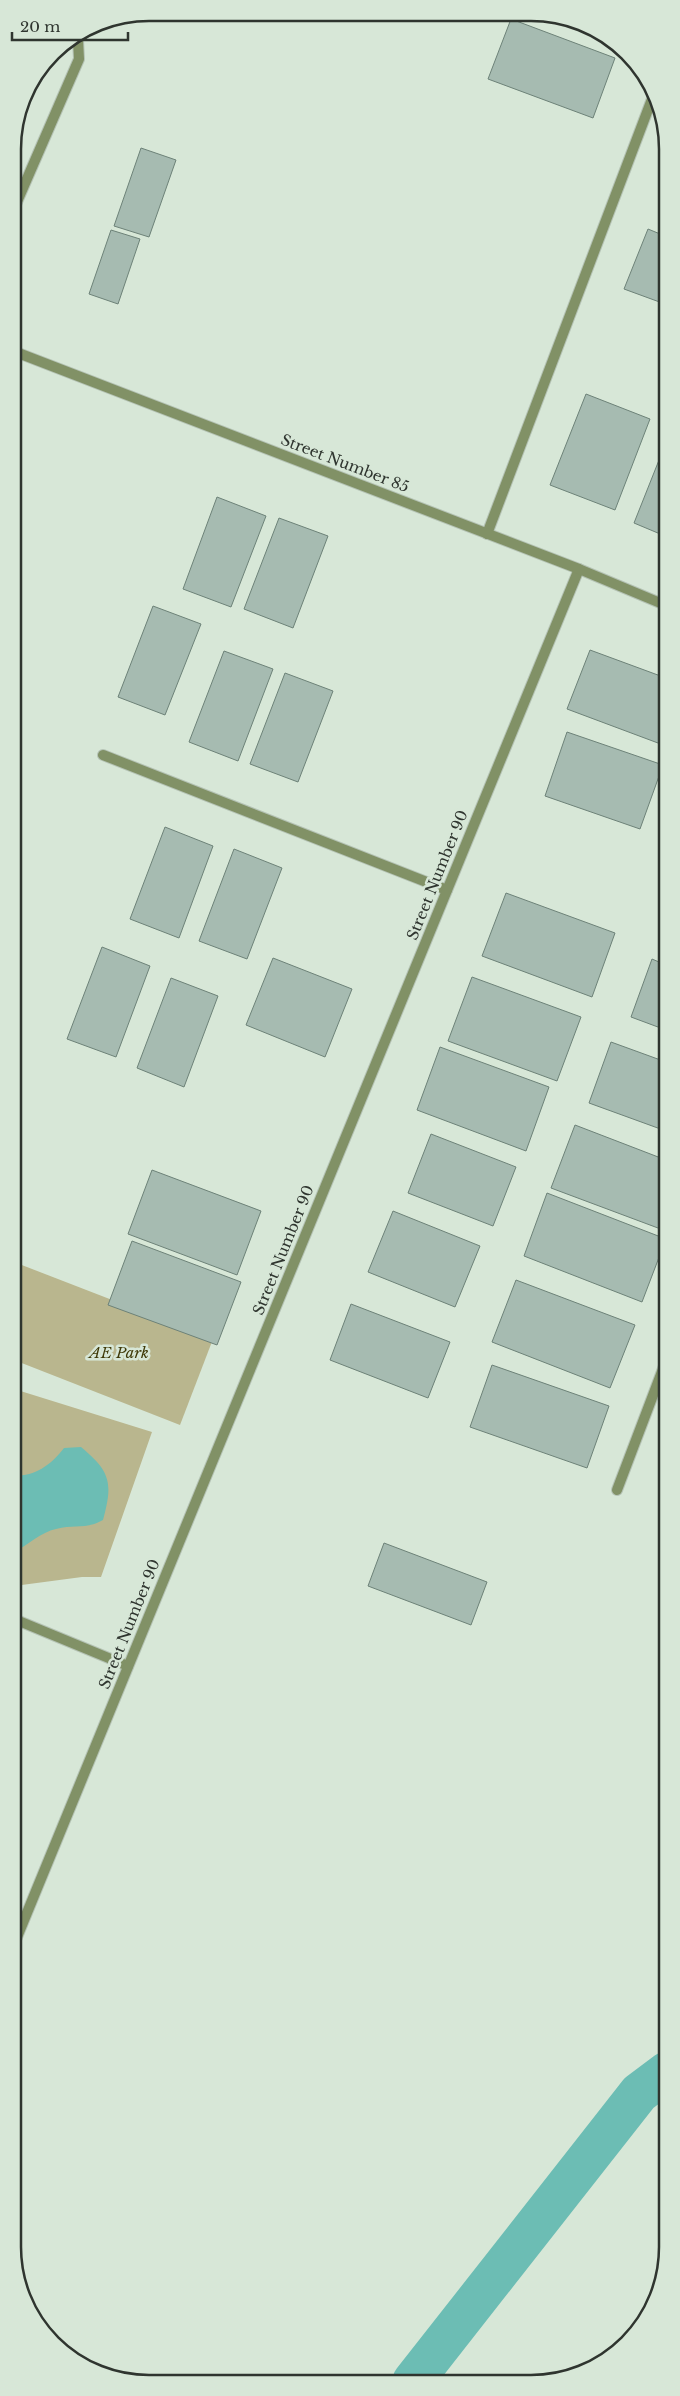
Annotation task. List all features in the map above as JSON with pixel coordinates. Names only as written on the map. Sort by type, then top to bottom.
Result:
[{"type":"street","points":[[22,190],[79,59],[78,43]]},
{"type":"street","points":[[488,534],[650,104]]},
{"type":"street","name":"Street Number 85","points":[[22,354],[579,569],[659,602]]},
{"type":"street","name":"Street Number 90","points":[[21,1927],[579,569]]},
{"type":"street","points":[[103,755],[447,890]]},
{"type":"street","points":[[617,1490],[658,1381]]},
{"type":"street","points":[[21,1622],[128,1666]]},
{"type":"green space","name":"AE Park","points":[[21,1265],[213,1339],[180,1425],[21,1363]]},
{"type":"green space","points":[[21,1391],[152,1432],[101,1577],[82,1577],[21,1585]]},
{"type":"water","points":[[81,1447],[104,1471],[107,1479],[108,1496],[103,1520],[91,1525],[50,1531],[21,1547],[21,1475],[36,1472],[49,1464],[64,1448]]},
{"type":"building","points":[[510,21],[516,21],[615,58],[593,118],[488,79]]},
{"type":"building","points":[[141,148],[176,160],[149,237],[114,226]]},
{"type":"building","points":[[648,229],[659,234],[659,302],[624,289]]},
{"type":"building","points":[[111,230],[140,239],[118,304],[89,294]]},
{"type":"building","points":[[586,394],[650,419],[615,510],[550,485]]},
{"type":"building","points":[[659,460],[659,533],[634,523]]},
{"type":"building","points":[[217,497],[266,516],[231,607],[183,589]]},
{"type":"building","points":[[279,518],[328,536],[293,628],[244,609]]},
{"type":"building","points":[[153,606],[201,624],[165,715],[118,697]]},
{"type":"building","points":[[590,650],[659,675],[659,743],[567,709]]},
{"type":"building","points":[[224,651],[273,669],[238,761],[189,742]]},
{"type":"building","points":[[285,673],[333,691],[298,782],[250,764]]},
{"type":"building","points":[[567,732],[659,764],[659,777],[640,829],[545,796]]},
{"type":"building","points":[[165,827],[213,846],[179,938],[130,919]]},
{"type":"building","points":[[234,849],[282,868],[247,959],[199,941]]},
{"type":"building","points":[[506,893],[615,933],[592,997],[482,956]]},
{"type":"building","points":[[102,947],[150,966],[116,1057],[67,1039]]},
{"type":"building","points":[[273,958],[352,989],[325,1057],[246,1025]]},
{"type":"building","points":[[652,959],[659,962],[659,1027],[631,1017]]},
{"type":"building","points":[[472,977],[581,1017],[557,1081],[448,1041]]},
{"type":"building","points":[[171,978],[218,996],[184,1087],[137,1068]]},
{"type":"building","points":[[611,1042],[659,1059],[659,1128],[589,1103]]},
{"type":"building","points":[[440,1047],[549,1087],[526,1151],[417,1110]]},
{"type":"building","points":[[575,1125],[659,1157],[658,1228],[551,1188]]},
{"type":"building","points":[[431,1134],[516,1167],[493,1226],[408,1193]]},
{"type":"building","points":[[152,1170],[261,1211],[237,1275],[128,1234]]},
{"type":"building","points":[[547,1193],[658,1236],[658,1259],[642,1302],[524,1256]]},
{"type":"building","points":[[393,1211],[480,1246],[455,1307],[368,1272]]},
{"type":"building","points":[[132,1241],[241,1282],[217,1345],[108,1305]]},
{"type":"building","points":[[516,1280],[635,1325],[610,1388],[492,1342]]},
{"type":"building","points":[[351,1304],[450,1342],[428,1398],[330,1360]]},
{"type":"building","points":[[492,1365],[609,1406],[587,1468],[470,1427]]},
{"type":"building","points":[[384,1543],[487,1582],[471,1625],[368,1586]]},
{"type":"waterway","points":[[418,2375],[639,2093],[658,2079]]}]
